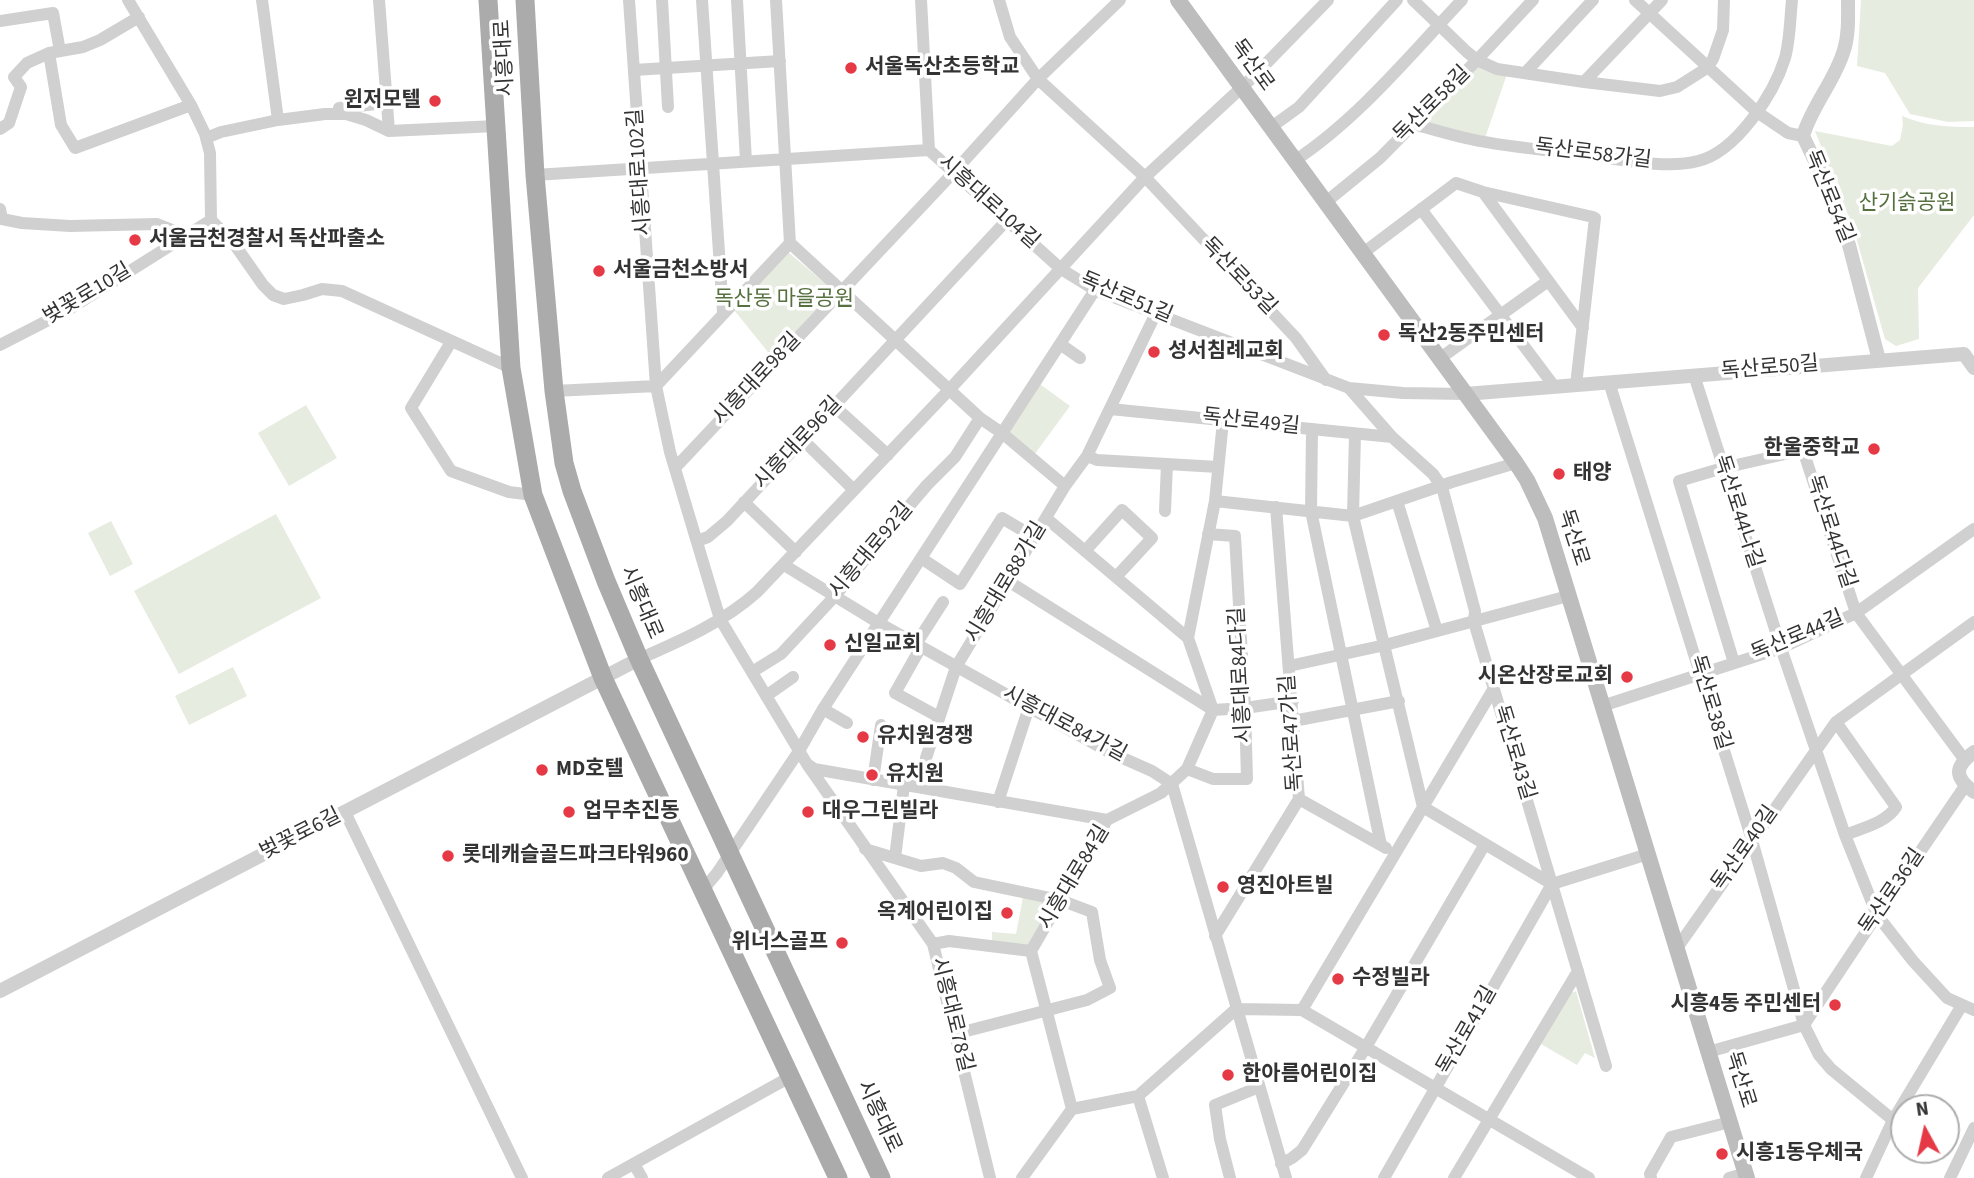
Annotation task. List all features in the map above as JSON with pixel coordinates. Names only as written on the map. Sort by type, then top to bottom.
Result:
[{"type":"main road","name":"시흥대로","points":[[488,0],[511,368],[533,495],[603,678],[838,1178]]},
{"type":"main road","name":"시흥대로","points":[[525,0],[554,391],[564,463],[572,491],[639,659],[881,1178]]},
{"type":"main road","name":"독산로","points":[[1178,0],[1527,480],[1545,518],[1746,1175]]},
{"type":"street","points":[[128,0],[191,105],[206,138],[210,153],[211,220],[272,295],[284,299],[322,289],[342,291],[511,368]]},
{"type":"street","points":[[262,0],[278,120]]},
{"type":"street","points":[[379,0],[389,131]]},
{"type":"street","name":"시흥대로102길","points":[[629,0],[656,386]]},
{"type":"street","points":[[662,0],[668,107]]},
{"type":"street","points":[[702,0],[723,312]]},
{"type":"street","points":[[737,0],[746,162]]},
{"type":"street","points":[[776,0],[790,243],[980,418],[1065,486]]},
{"type":"street","points":[[921,0],[929,150]]},
{"type":"street","name":"독산로53길","points":[[999,0],[1010,37],[1038,79],[1145,177],[1296,338],[1326,380]]},
{"type":"street","name":"시흥대로98길","points":[[675,468],[1038,79],[1120,0]]},
{"type":"street","points":[[639,659],[742,606],[888,455],[1145,177],[1241,88],[1328,0]]},
{"type":"street","points":[[1270,128],[1299,107],[1397,0]]},
{"type":"street","points":[[1413,0],[1477,60],[1497,69],[1660,91],[1677,87],[1707,68],[1723,30],[1724,0]]},
{"type":"street","points":[[1294,161],[1319,145],[1356,112],[1462,0]]},
{"type":"street","name":"독산로58길","points":[[1326,202],[1380,158],[1533,0]]},
{"type":"street","points":[[1525,73],[1593,0]]},
{"type":"street","points":[[1635,0],[1757,113],[1788,133],[1803,136]]},
{"type":"street","points":[[1584,82],[1662,0]]},
{"type":"street","name":"독산로58가길","points":[[1413,124],[1492,143],[1650,163],[1682,164],[1699,161],[1713,155],[1731,141],[1757,113],[1772,88],[1785,57],[1792,0]]},
{"type":"street","name":"독산로54길","points":[[1849,0],[1847,40],[1843,52],[1836,70],[1808,118],[1803,136],[1824,180],[1844,233],[1879,359]]},
{"type":"street","points":[[0,21],[53,13],[61,125],[75,148],[191,105]]},
{"type":"street","points":[[14,77],[27,63],[54,52],[83,47],[100,40],[138,17]]},
{"type":"street","points":[[634,70],[780,61]]},
{"type":"street","points":[[0,76],[14,77]]},
{"type":"street","points":[[0,130],[9,123],[21,87],[14,77]]},
{"type":"street","points":[[325,114],[339,108],[376,104],[386,89]]},
{"type":"street","points":[[206,138],[220,132],[278,120],[325,114],[346,114],[389,131],[496,126]]},
{"type":"street","name":"시흥대로104길","points":[[536,175],[929,150],[1061,269]]},
{"type":"street","points":[[1363,253],[1456,183],[1483,192],[1595,218],[1576,385]]},
{"type":"street","points":[[1483,192],[1583,328]]},
{"type":"street","points":[[1422,209],[1554,386]]},
{"type":"street","points":[[1,218],[22,223],[70,226],[157,224],[186,235]]},
{"type":"street","name":"벚꽃로10길","points":[[0,345],[68,310],[211,220]]},
{"type":"street","name":"시흥대로96길","points":[[697,541],[708,537],[727,521],[1007,220]]},
{"type":"street","points":[[554,391],[656,386],[790,243]]},
{"type":"street","name":"독산로51길","points":[[1061,269],[1095,290],[1349,388],[1403,393],[1465,394]]},
{"type":"street","points":[[1439,359],[1548,281]]},
{"type":"street","points":[[702,891],[799,751],[878,623],[1095,290]]},
{"type":"street","name":"시흥대로88가길","points":[[922,788],[926,758],[956,667],[1065,486],[1087,456],[1156,313]]},
{"type":"street","points":[[451,342],[411,408],[452,471],[509,492],[533,495]]},
{"type":"street","points":[[1060,344],[1080,358]]},
{"type":"street","name":"독산로50길","points":[[1465,394],[1969,353],[1974,368]]},
{"type":"street","name":"독산로44나길","points":[[1694,375],[1782,648]]},
{"type":"street","name":"독산로38길","points":[[1609,382],[1752,840],[1804,1025]]},
{"type":"street","points":[[656,386],[675,468],[720,619],[807,764],[814,769],[1107,820]]},
{"type":"street","name":"독산로51길","points":[[1349,388],[1392,437],[1433,474],[1442,486]]},
{"type":"street","points":[[834,407],[888,455]]},
{"type":"street","name":"독산로49길","points":[[1110,409],[1392,437]]},
{"type":"street","name":"시흥대로92길","points":[[752,672],[781,654],[835,596],[893,524],[955,457],[980,418]]},
{"type":"street","points":[[1213,710],[1188,638],[1215,501],[1223,421]]},
{"type":"street","points":[[1312,429],[1311,511],[1381,845]]},
{"type":"street","points":[[1356,434],[1353,516],[1423,807],[1552,884],[1648,853]]},
{"type":"street","points":[[803,440],[854,490]]},
{"type":"street","name":"독산로44다길","points":[[1723,468],[1803,450],[1856,612]]},
{"type":"street","points":[[1087,456],[1097,460],[1218,467]]},
{"type":"street","points":[[1215,501],[1353,516],[1516,463]]},
{"type":"street","points":[[1165,511],[1167,464]]},
{"type":"street","points":[[1723,468],[1679,481],[1734,663]]},
{"type":"street","name":"독산로43길","points":[[1442,486],[1475,611],[1474,622],[1606,1066]]},
{"type":"street","points":[[1397,501],[1437,631]]},
{"type":"street","points":[[744,502],[796,552]]},
{"type":"street","name":"독산로47가길","points":[[1215,936],[1299,799],[1276,507]]},
{"type":"street","points":[[1085,551],[1122,510],[1152,538],[1116,576]]},
{"type":"street","points":[[921,558],[960,584],[1002,518],[1034,537]]},
{"type":"street","points":[[1046,518],[1188,638]]},
{"type":"street","name":"독산로44길","points":[[1602,706],[1782,648],[1856,612],[1974,529]]},
{"type":"street","name":"시흥대로84다길","points":[[1187,769],[1213,779],[1247,779],[1235,537],[1208,534]]},
{"type":"street","name":"시흥대로84가길","points":[[784,565],[878,623],[1109,752],[1152,771],[1172,784]]},
{"type":"street","points":[[1008,581],[1213,710],[1293,701]]},
{"type":"street","points":[[1289,666],[1385,645],[1569,596]]},
{"type":"street","points":[[939,717],[895,692],[943,602]]},
{"type":"street","points":[[1856,612],[1902,675]]},
{"type":"street","name":"독산로40길","points":[[1677,948],[1836,722],[1974,622]]},
{"type":"street","points":[[1782,648],[1845,835],[1877,915],[1913,961],[1947,998],[1968,1008],[1910,1094]]},
{"type":"street","name":"벚꽃로6길","points":[[0,991],[639,659]]},
{"type":"street","name":"독산로36길","points":[[1804,1025],[1877,915],[1970,789],[1959,778],[1958,771],[1969,756],[1902,675]]},
{"type":"street","points":[[766,696],[793,677]]},
{"type":"street","points":[[1302,1010],[1494,688]]},
{"type":"street","points":[[1293,721],[1399,701]]},
{"type":"street","points":[[999,802],[1029,707]]},
{"type":"street","points":[[823,709],[847,723]]},
{"type":"street","name":"시흥대로84길","points":[[933,944],[949,941],[1031,951],[1107,820],[1161,793],[1187,769],[1213,710]]},
{"type":"street","points":[[1836,722],[1896,807],[1892,814],[1845,835]]},
{"type":"street","points":[[873,780],[881,726]]},
{"type":"street","name":"시흥대로78길","points":[[807,764],[933,944],[990,1178]]},
{"type":"street","points":[[1172,784],[1286,1178]]},
{"type":"street","points":[[895,858],[904,785]]},
{"type":"street","points":[[1299,799],[1394,855]]},
{"type":"street","points":[[345,812],[523,1178]]},
{"type":"street","points":[[1281,1164],[1302,1150],[1486,844]]},
{"type":"street","points":[[865,849],[921,866],[943,863],[956,868],[974,882],[1060,900],[1092,912],[1100,960],[1110,988],[1087,1000],[1048,1012],[955,1034]]},
{"type":"street","name":"독산로41길","points":[[1384,1178],[1552,884]]},
{"type":"street","points":[[1031,951],[1072,1109]]},
{"type":"street","points":[[1454,1178],[1578,971]]},
{"type":"street","points":[[1022,1178],[1072,1109],[1138,1096],[1236,1009],[1302,1010],[1589,1178]]},
{"type":"street","points":[[1708,1052],[1804,1025],[1819,1055],[1831,1069],[1890,1118]]},
{"type":"street","points":[[608,1178],[790,1077]]},
{"type":"street","points":[[1230,1178],[1215,1105],[1259,1087]]},
{"type":"street","points":[[1138,1096],[1163,1178]]},
{"type":"street","points":[[1651,1178],[1650,1174],[1671,1137],[1730,1122]]},
{"type":"street","points":[[1866,1178],[1890,1126]]},
{"type":"street","points":[[1950,1178],[1974,1128]]},
{"type":"street","points":[[634,1164],[642,1178]]},
{"type":"street","points":[[1729,1178],[1746,1175]]},
{"type":"green space","points":[[1861,0],[1974,0],[1974,121],[1948,122],[1910,114],[1885,73],[1857,66]]},
{"type":"green space","points":[[1477,60],[1508,71],[1484,141],[1417,120]]},
{"type":"green space","name":"산기슭공원","points":[[1902,116],[1937,125],[1974,127],[1974,215],[1918,288],[1919,339],[1896,346],[1885,339],[1854,230],[1815,131],[1892,146],[1900,140]]},
{"type":"green space","name":"독산동 마을공원","points":[[788,252],[834,291],[772,357],[734,310]]},
{"type":"green space","points":[[1037,382],[1070,406],[1034,455],[1003,431]]},
{"type":"green space","points":[[306,405],[337,458],[289,486],[258,433]]},
{"type":"green space","points":[[276,514],[321,598],[179,674],[134,591]]},
{"type":"green space","points":[[111,521],[133,564],[110,576],[88,533]]},
{"type":"green space","points":[[233,667],[247,696],[189,725],[175,696]]},
{"type":"green space","points":[[1023,897],[1057,901],[1028,948],[992,944],[992,932],[1016,934]]},
{"type":"green space","points":[[1576,991],[1595,1058],[1585,1053],[1577,1065],[1541,1044],[1571,993]]},
{"type":"place","name":"서울독산초등학교","points":[[851,68]]},
{"type":"place","name":"윈저모텔","points":[[435,101]]},
{"type":"place","name":"서울금천경찰서 독산파출소","points":[[135,240]]},
{"type":"place","name":"서울금천소방서","points":[[599,271]]},
{"type":"place","name":"독산2동주민센터","points":[[1384,335]]},
{"type":"place","name":"성서침례교회","points":[[1154,352]]},
{"type":"place","name":"한울중학교","points":[[1874,449]]},
{"type":"place","name":"태양","points":[[1559,474]]},
{"type":"place","name":"신일교회","points":[[830,645]]},
{"type":"place","name":"시온산장로교회","points":[[1627,677]]},
{"type":"place","name":"유치원경쟁","points":[[863,737]]},
{"type":"place","name":"MD호텔","points":[[542,770]]},
{"type":"place","name":"유치원","points":[[872,775]]},
{"type":"place","name":"업무추진동","points":[[569,812]]},
{"type":"place","name":"대우그린빌라","points":[[808,812]]},
{"type":"place","name":"롯데캐슬골드파크타워960","points":[[448,856]]},
{"type":"place","name":"영진아트빌","points":[[1223,887]]},
{"type":"place","name":"옥계어린이집","points":[[1007,913]]},
{"type":"place","name":"위너스골프","points":[[842,943]]},
{"type":"place","name":"수정빌라","points":[[1338,979]]},
{"type":"place","name":"시흥4동 주민센터","points":[[1835,1005]]},
{"type":"place","name":"한아름어린이집","points":[[1228,1075]]},
{"type":"place","name":"시흥1동우체국","points":[[1722,1154]]}]
